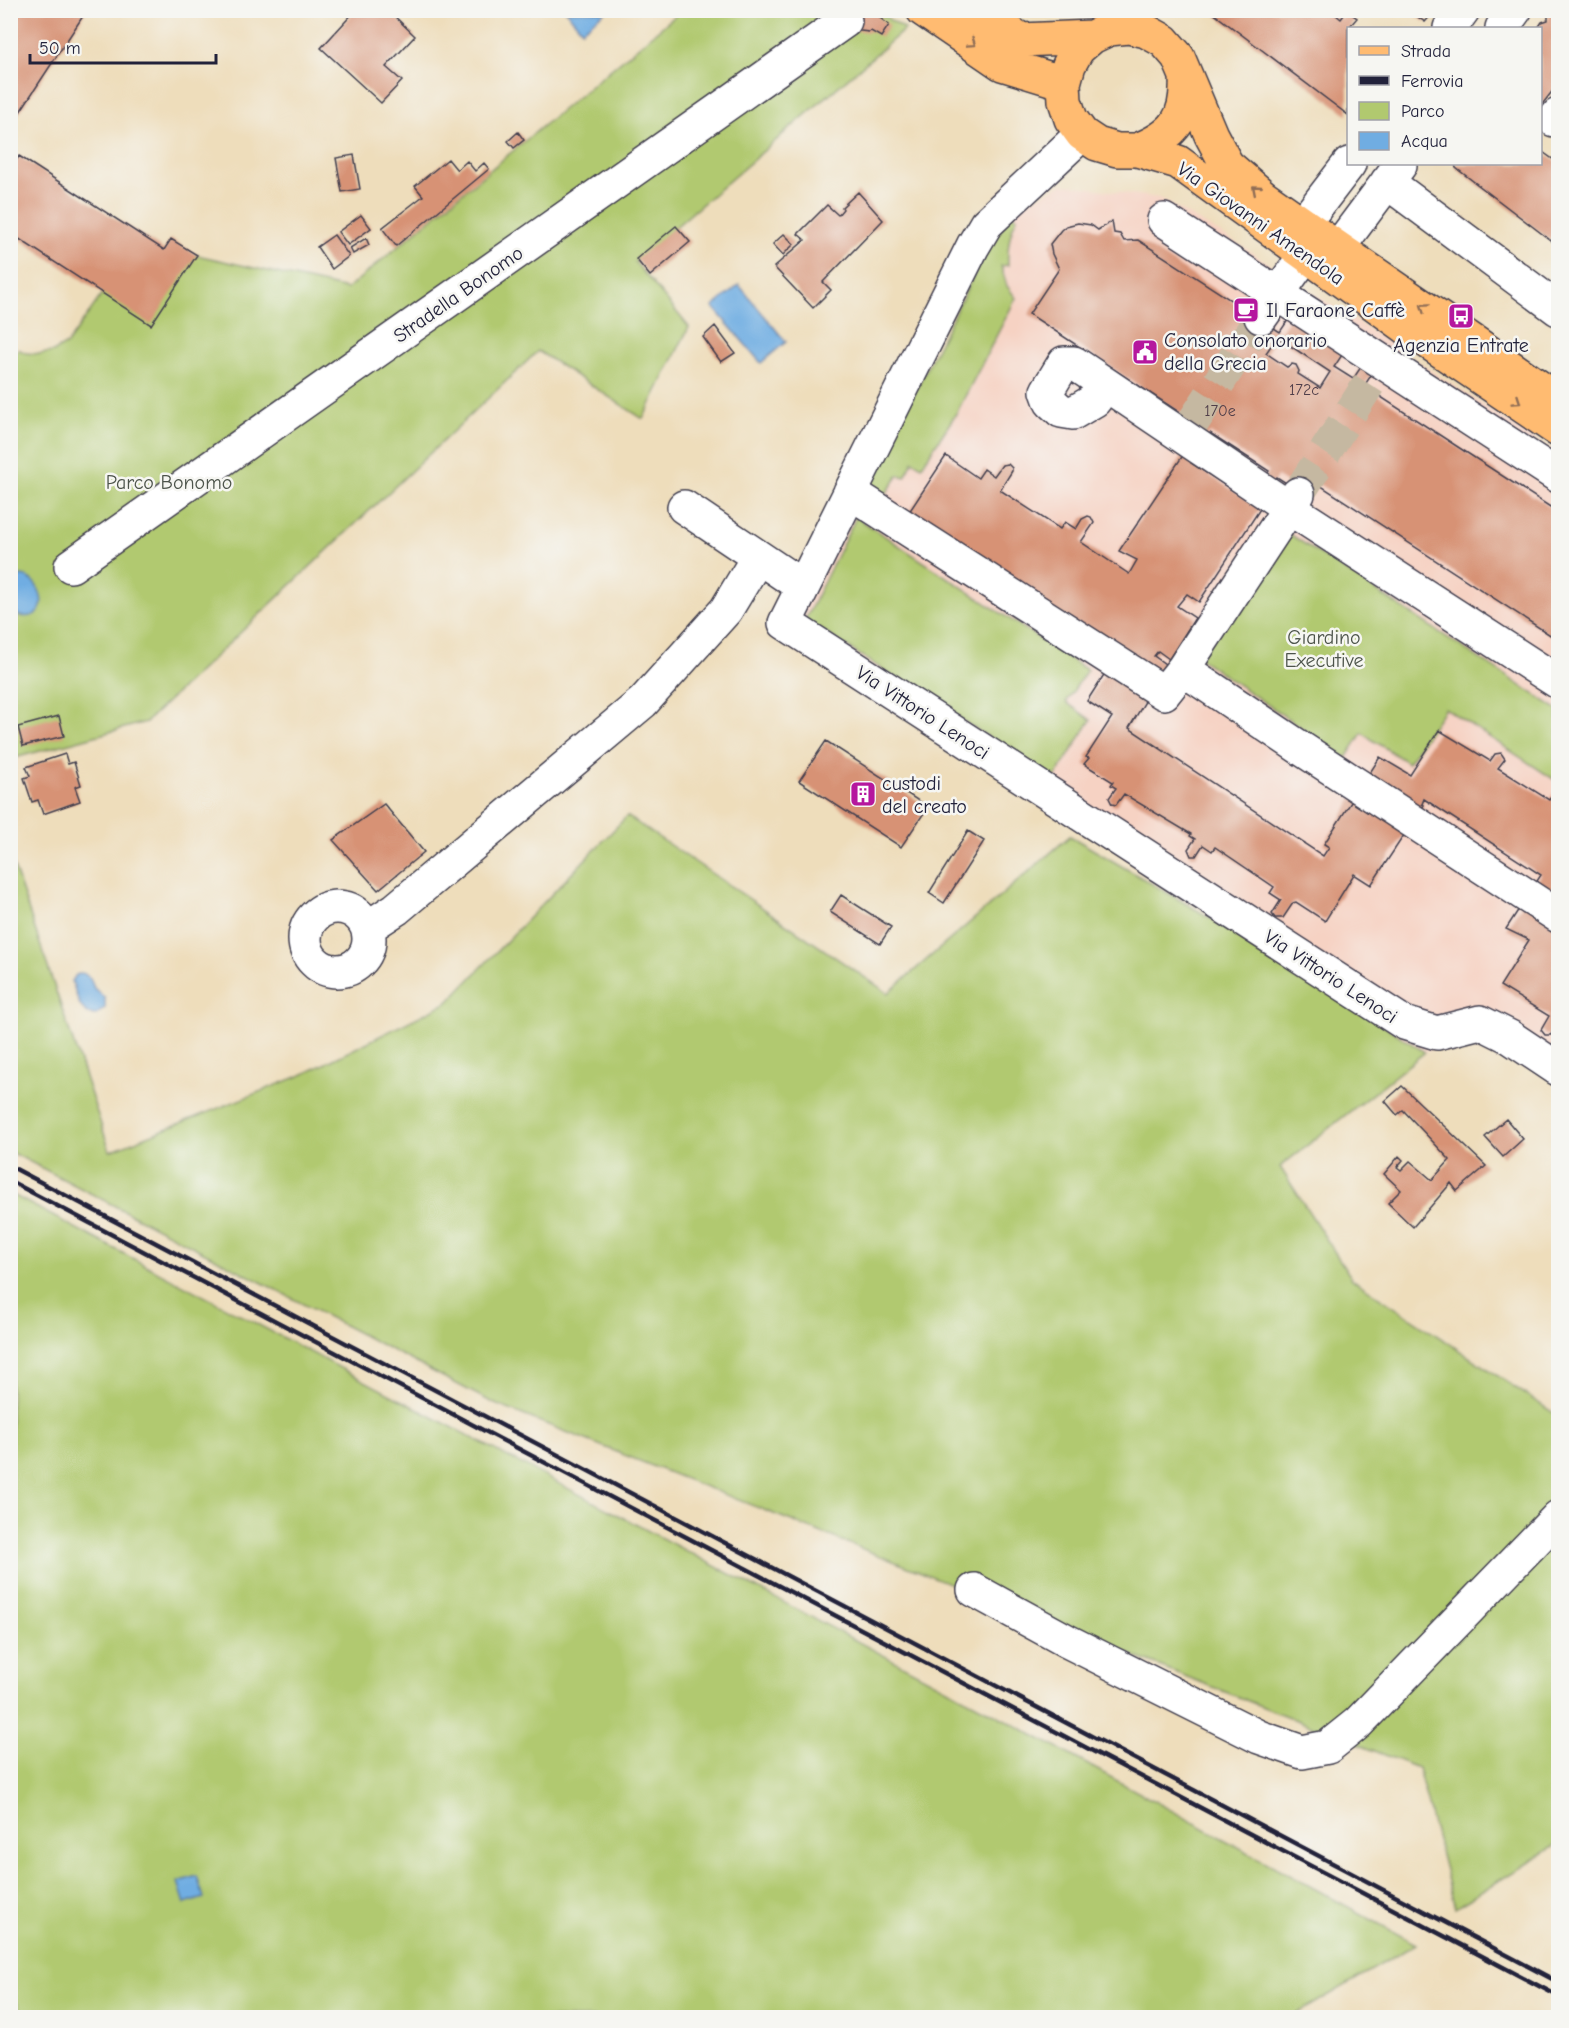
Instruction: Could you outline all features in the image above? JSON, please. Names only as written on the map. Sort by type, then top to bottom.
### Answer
[{"type":"main road","points":[[923,10],[1002,64],[1064,83]]},
{"type":"main road","name":"Via Giovanni Amendola","points":[[977,10],[1021,40],[1092,37],[1109,29],[1128,27],[1142,21],[1178,57],[1211,135],[1227,165],[1263,196],[1304,239],[1406,327],[1475,373],[1556,418]]},
{"type":"main road","points":[[1082,134],[1071,119],[1065,101],[1064,83],[1069,65],[1078,49],[1092,37]]},
{"type":"main road","points":[[1137,150],[1156,142],[1172,130],[1182,114],[1187,95],[1186,76]]},
{"type":"main road","name":"Via Giovanni Amendola","points":[[1082,134],[1097,144],[1117,150],[1137,150],[1178,162],[1304,239],[1338,248],[1556,418]]},
{"type":"street","points":[[1451,27],[1463,10]]},
{"type":"street","points":[[1503,27],[1515,10]]},
{"type":"street","name":"Stradella Bonomo","points":[[71,566],[845,21]]},
{"type":"street","name":"Via Vittorio Lenoci","points":[[1082,134],[986,224],[785,623],[1404,1023],[1437,1033],[1480,1022],[1558,1069]]},
{"type":"street","points":[[1269,305],[1304,239],[1348,165]]},
{"type":"street","points":[[1338,248],[1394,173],[1558,309]]},
{"type":"street","points":[[1164,219],[1269,305],[1378,369],[1451,405],[1558,476]]},
{"type":"street","points":[[1378,369],[1406,327]]},
{"type":"street","points":[[1451,405],[1475,373]]},
{"type":"street","points":[[1105,384],[1187,430],[1558,682]]},
{"type":"street","points":[[1529,457],[1556,418]]},
{"type":"street","points":[[850,492],[1164,693],[1183,669],[1294,501]]},
{"type":"street","points":[[684,507],[803,587]]},
{"type":"street","points":[[367,928],[396,909],[643,702],[726,610],[758,556]]},
{"type":"street","points":[[1183,669],[1558,916]]},
{"type":"street","points":[[974,1590],[1067,1641],[1259,1737],[1302,1752],[1328,1747],[1358,1723],[1558,1517]]},
{"type":"shaded area","points":[[1063,184],[1159,198],[1245,248],[1558,454],[1558,1083],[1484,1033],[1425,1052],[1269,952],[800,616],[1010,211]]},
{"type":"green space","name":"Parco Bonomo","points":[[681,11],[876,11],[905,29],[635,262],[689,327],[643,419],[538,351],[146,722],[11,759],[10,361],[18,349],[26,353],[53,352],[67,344],[103,293],[197,255],[347,289]]},
{"type":"green space","points":[[1012,213],[1017,218],[1009,240],[1008,265],[1001,266],[1007,286],[1016,298],[957,412],[922,466],[913,461],[905,477],[899,475],[885,495],[872,490],[870,481],[988,247]]},
{"type":"green space","points":[[856,517],[1087,670],[1066,702],[1091,720],[1054,779],[805,620]]},
{"type":"green space","name":"Giardino Executive","points":[[1285,531],[1558,710],[1558,782],[1445,708],[1408,763],[1362,733],[1346,758],[1199,658]]},
{"type":"green space","points":[[627,816],[888,993],[1070,836],[1269,952],[1425,1052],[1280,1167],[1352,1279],[1558,1416],[1558,1844],[1455,1908],[1418,1768],[495,1404],[11,1152],[10,855],[110,1151],[302,1075],[448,1002]]},
{"type":"green space","points":[[11,1194],[1006,1720],[1416,1944],[1290,2018],[24,2018],[11,1990]]},
{"type":"water","points":[[566,11],[606,11],[582,30]]},
{"type":"water","points":[[739,285],[786,342],[761,363],[713,307]]},
{"type":"water","points":[[21,576],[34,583],[41,598],[38,612],[31,616],[19,616],[11,605],[11,580]]},
{"type":"water","points":[[83,973],[90,978],[94,988],[105,998],[105,1008],[96,1015],[85,1011],[77,998],[72,981],[76,975]]},
{"type":"water","points":[[197,1876],[204,1898],[185,1904],[178,1882]]},
{"type":"building","points":[[10,10],[87,10],[12,124],[10,123]]},
{"type":"building","points":[[356,10],[388,10],[415,36],[386,67],[402,81],[381,103],[321,48]]},
{"type":"building","points":[[839,10],[876,10],[880,18],[889,25],[881,37],[871,31],[852,30]]},
{"type":"building","points":[[1209,10],[1330,10],[1341,19],[1347,11],[1357,18],[1350,26],[1352,27],[1347,27],[1347,114]]},
{"type":"building","points":[[1419,10],[1434,12],[1425,22],[1415,15]]},
{"type":"building","points":[[1551,10],[1558,10],[1558,84],[1542,104],[1542,27],[1539,27],[1542,22],[1548,20]]},
{"type":"building","points":[[518,132],[524,140],[514,148],[508,141]]},
{"type":"building","points":[[1542,151],[1558,163],[1558,246],[1456,168],[1455,165],[1542,165]]},
{"type":"building","points":[[354,155],[360,189],[342,192],[336,158]]},
{"type":"building","points":[[19,156],[164,250],[171,239],[197,255],[151,325],[10,233],[10,166],[12,167]]},
{"type":"building","points":[[448,159],[457,170],[467,161],[475,171],[484,163],[489,169],[396,246],[382,228],[423,196],[415,186]]},
{"type":"building","points":[[858,192],[883,220],[823,282],[831,290],[813,308],[774,267],[805,240],[798,234],[827,205],[838,215],[842,207]]},
{"type":"building","points":[[361,215],[371,228],[348,245],[338,232]]},
{"type":"building","points":[[1112,221],[1114,233],[1120,234],[1124,241],[1138,240],[1280,332],[1290,317],[1344,352],[1334,367],[1353,379],[1363,364],[1374,371],[1364,386],[1558,512],[1558,640],[1306,476],[1297,490],[1277,477],[1257,507],[1260,509],[1199,602],[1187,594],[1177,606],[1195,618],[1169,659],[1158,651],[1154,656],[1165,664],[1147,691],[1149,695],[1129,728],[1323,856],[1329,847],[1324,844],[1380,757],[1410,775],[1439,730],[1490,761],[1495,754],[1501,753],[1505,759],[1498,768],[1549,800],[1554,793],[1558,792],[1558,1023],[1551,1035],[1545,1035],[1541,1030],[1549,1016],[1500,986],[1529,940],[1506,929],[1541,875],[1424,799],[1422,804],[1424,805],[1371,885],[1354,874],[1325,921],[1296,902],[1283,918],[1275,918],[1272,914],[1281,900],[1270,893],[1274,887],[1215,847],[1212,851],[1203,845],[1196,856],[1191,856],[1188,849],[1195,839],[1190,836],[1191,834],[1124,794],[1116,805],[1112,804],[1109,798],[1116,788],[1111,785],[1113,782],[1084,764],[1089,758],[1086,757],[1112,717],[1087,701],[1109,667],[909,512],[946,456],[978,478],[984,469],[994,476],[1002,465],[1008,464],[1012,471],[1000,490],[1060,529],[1065,522],[1076,529],[1082,519],[1091,517],[1094,523],[1081,542],[1129,574],[1137,560],[1119,551],[1202,427],[1029,314],[1059,269],[1050,244],[1061,230],[1078,223],[1091,225],[1098,230]],"holes":[[[1277,337],[1330,372],[1320,388],[1298,374],[1296,365],[1292,364],[1287,367],[1266,353]],[[1210,433],[1269,471],[1249,501],[1191,463]]]},
{"type":"building","points":[[676,226],[690,242],[650,276],[636,259]]},
{"type":"building","points":[[784,234],[794,244],[783,255],[773,244]]},
{"type":"building","points":[[334,235],[349,256],[332,269],[317,247]]},
{"type":"building","points":[[366,238],[369,245],[353,254],[350,248]]},
{"type":"building","points":[[715,326],[735,353],[721,362],[703,337]]},
{"type":"building","points":[[59,716],[64,736],[23,746],[18,727]]},
{"type":"building","name":"custodi del creato","points":[[826,741],[928,807],[901,847],[799,781]]},
{"type":"building","points":[[65,754],[68,764],[74,762],[81,785],[75,787],[80,801],[43,814],[38,800],[32,802],[24,778],[30,776],[26,767]]},
{"type":"building","points":[[384,804],[424,852],[378,890],[333,840]]},
{"type":"building","points":[[968,831],[984,841],[944,903],[929,893]]},
{"type":"building","points":[[841,895],[891,927],[880,944],[830,912]]},
{"type":"building","points":[[1402,1086],[1486,1166],[1457,1191],[1451,1183],[1413,1227],[1388,1203],[1401,1190],[1384,1174],[1399,1156],[1403,1160],[1397,1167],[1401,1170],[1410,1161],[1432,1180],[1450,1160],[1403,1110],[1397,1115],[1385,1101]]},
{"type":"building","points":[[1506,1119],[1523,1139],[1503,1157],[1485,1137]]},
{"type":"tunnel","points":[[1192,424],[1261,317]]},
{"type":"tunnel","points":[[1298,494],[1374,376]]},
{"type":"railway","points":[[10,1166],[1558,1982]]},
{"type":"railway","points":[[10,1181],[1558,1996]]},
{"type":"place","name":"Il Faraone Caffè","points":[[1246,310]]},
{"type":"place","name":"Agenzia Entrate","points":[[1461,316]]},
{"type":"place","name":"Consolato onorario della Grecia","points":[[1145,352]]},
{"type":"place","name":"custodi del creato","points":[[863,794]]}]
